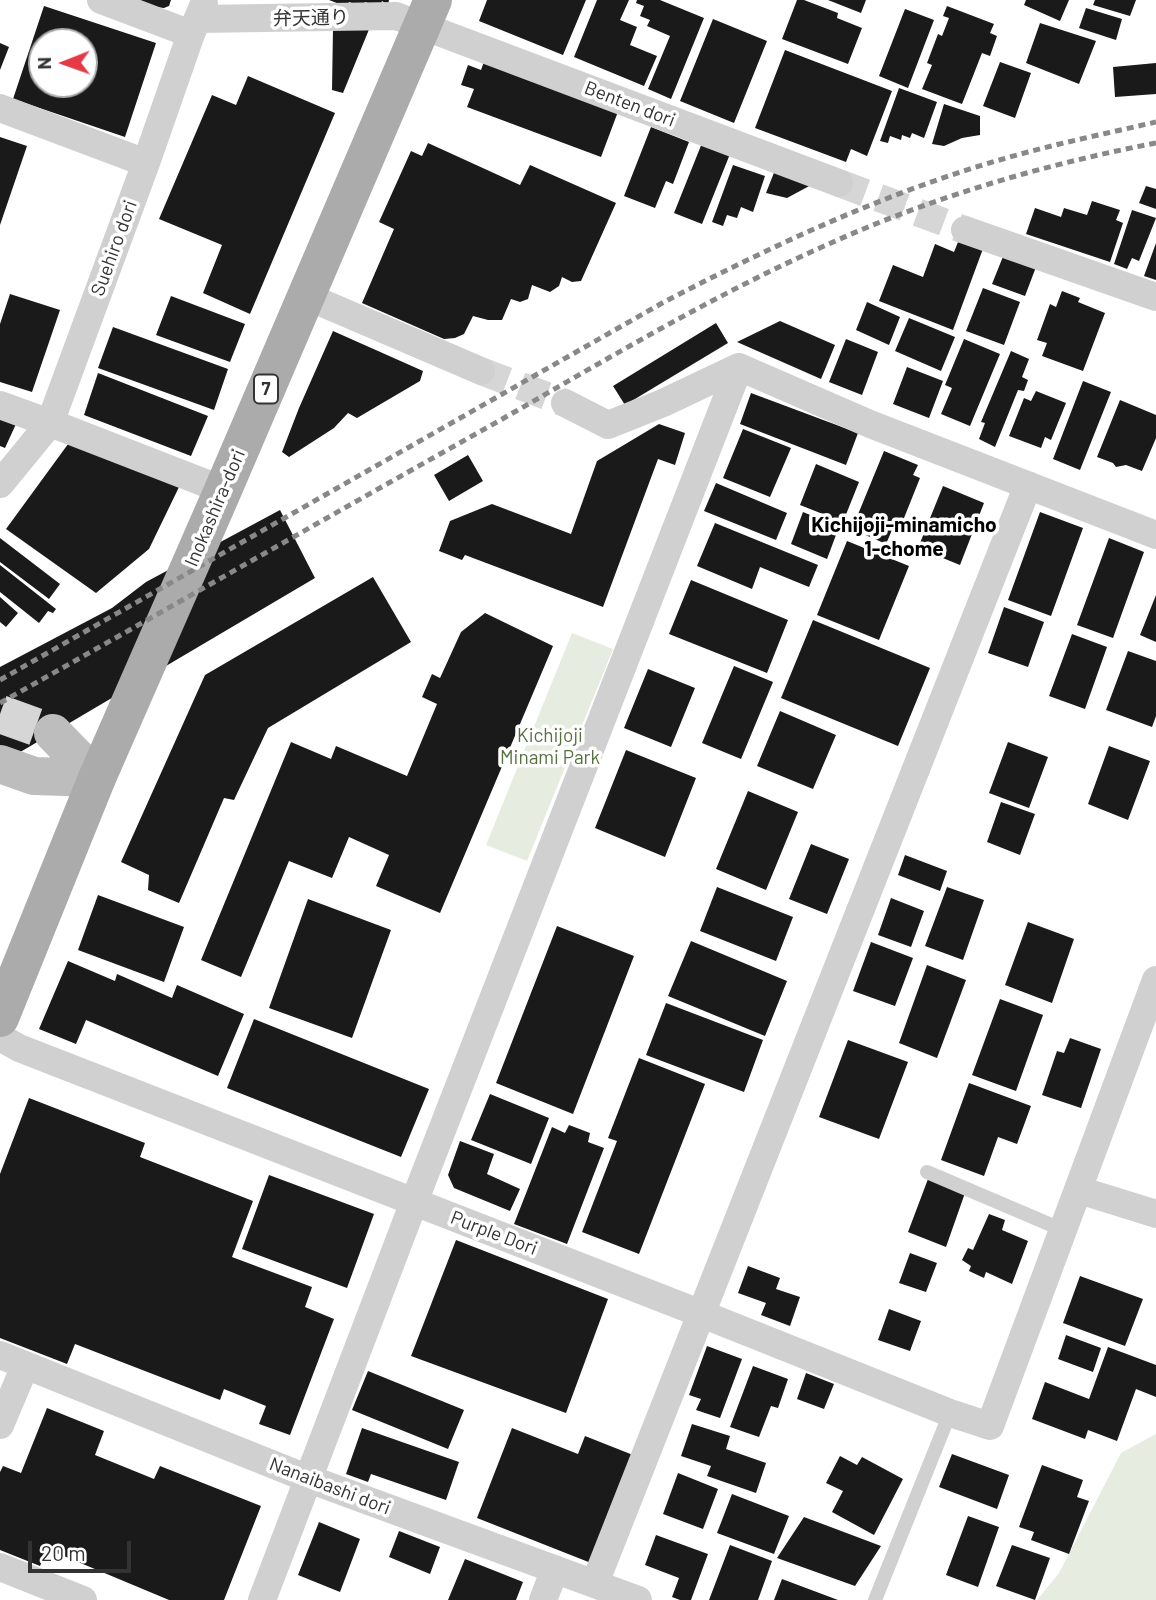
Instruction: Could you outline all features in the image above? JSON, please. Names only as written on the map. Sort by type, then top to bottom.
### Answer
[{"type":"main road","name":"Inokashira-dori","points":[[0,1018],[97,778],[427,13]]},
{"type":"street","name":"弁天通り","points":[[101,0],[198,18],[396,16],[427,13]]},
{"type":"street","name":"Benten dori","points":[[427,13],[839,183]]},
{"type":"street","name":"Suehiro dori","points":[[0,484],[50,423],[198,18]]},
{"type":"street","points":[[0,108],[146,163]]},
{"type":"street","points":[[965,230],[1156,298]]},
{"type":"street","points":[[306,296],[481,371]]},
{"type":"street","points":[[565,403],[608,425],[663,403],[739,367],[870,424],[1156,536]]},
{"type":"street","points":[[262,1600],[739,367]]},
{"type":"street","points":[[0,405],[223,490]]},
{"type":"street","points":[[595,1583],[1028,485]]},
{"type":"street","points":[[53,733],[97,778]]},
{"type":"street","points":[[0,764],[34,776],[97,778]]},
{"type":"street","points":[[1063,1230],[1156,980]]},
{"type":"street","name":"Purple Dori","points":[[0,1037],[19,1048],[950,1413],[990,1426],[1063,1230]]},
{"type":"street","points":[[1079,1190],[1156,1214]]},
{"type":"street","points":[[0,1425],[12,1361]]},
{"type":"street","name":"Nanaibashi dori","points":[[12,1361],[309,1479],[638,1600]]},
{"type":"street","points":[[0,1567],[83,1600]]},
{"type":"street","points":[[543,1600],[555,1569]]},
{"type":"lane","points":[[927,1172],[1063,1230]]},
{"type":"lane","points":[[875,1600],[950,1413]]},
{"type":"green space","name":"Kichijoji Minami Park","points":[[572,633],[613,649],[527,861],[486,845]]},
{"type":"green space","points":[[1156,1434],[1156,1600],[1037,1600],[1059,1573],[1121,1453]]},
{"type":"building","points":[[136,0],[171,0],[169,6],[164,8]]},
{"type":"building","points":[[329,0],[389,0],[388,5],[382,1],[380,7],[365,2],[363,7],[349,2],[347,7]]},
{"type":"building","points":[[487,0],[586,0],[563,55],[479,21]]},
{"type":"building","points":[[597,0],[629,0],[620,20],[637,27],[630,45],[657,56],[644,86],[574,57]]},
{"type":"building","points":[[637,0],[660,0],[704,18],[671,99],[648,89],[670,36],[647,26],[650,20],[640,16],[644,6],[636,3]]},
{"type":"building","points":[[797,0],[804,0],[838,13],[837,18],[862,28],[848,64],[782,39]]},
{"type":"building","points":[[828,0],[866,0],[861,13]]},
{"type":"building","points":[[1026,0],[1069,0],[1060,21],[1024,5]]},
{"type":"building","points":[[1095,0],[1136,0],[1130,16],[1093,5]]},
{"type":"building","points":[[44,6],[156,43],[125,137],[13,99],[28,54],[28,98],[98,98],[98,28],[37,28]]},
{"type":"building","points":[[947,6],[994,24],[990,33],[997,36],[990,56],[982,53],[962,104],[922,89],[932,65],[927,63],[938,34],[942,36],[949,18],[943,16]]},
{"type":"building","points":[[1086,8],[1122,19],[1116,40],[1079,28]]},
{"type":"building","points":[[905,9],[934,20],[908,88],[879,76]]},
{"type":"building","points":[[713,19],[767,41],[734,123],[680,101]]},
{"type":"building","points":[[1040,23],[1096,41],[1079,84],[1026,63]]},
{"type":"building","points":[[370,27],[343,93],[332,90],[333,28]]},
{"type":"building","points":[[0,43],[9,47],[0,70]]},
{"type":"building","points":[[785,50],[892,91],[867,156],[851,149],[846,162],[755,128]]},
{"type":"building","points":[[485,59],[619,109],[601,157],[467,107],[474,89],[461,85],[468,65],[481,70]]},
{"type":"building","points":[[1000,62],[1031,73],[1015,118],[983,106]]},
{"type":"building","points":[[1156,63],[1156,94],[1115,97],[1113,67]]},
{"type":"building","points":[[248,76],[335,113],[250,314],[203,293],[222,245],[159,219],[212,95],[236,105]]},
{"type":"building","points":[[899,88],[937,102],[924,138],[912,133],[910,138],[902,135],[901,140],[890,136],[888,143],[880,141]]},
{"type":"building","points":[[944,104],[980,116],[980,135],[962,138],[944,146],[932,144]]},
{"type":"building","points":[[651,127],[689,142],[673,184],[666,181],[655,208],[624,196]]},
{"type":"building","points":[[0,137],[27,146],[0,225]]},
{"type":"building","points":[[428,143],[520,185],[530,165],[616,203],[581,281],[572,282],[562,277],[559,286],[550,292],[532,285],[528,299],[520,302],[511,299],[502,320],[473,316],[464,334],[455,338],[444,339],[362,303],[394,229],[379,222],[411,151],[422,156]]},
{"type":"building","points":[[702,143],[730,154],[702,224],[674,213]]},
{"type":"building","points":[[733,165],[765,176],[753,212],[741,207],[737,218],[727,215],[723,226],[712,222]]},
{"type":"building","points":[[777,165],[813,184],[787,198],[766,193]]},
{"type":"building","points":[[1146,186],[1156,189],[1156,209],[1139,203]]},
{"type":"building","points":[[1092,201],[1120,210],[1116,220],[1123,223],[1110,262],[1026,234],[1035,208],[1061,217],[1064,208],[1087,215]]},
{"type":"building","points":[[1132,210],[1156,218],[1139,261],[1132,258],[1127,269],[1114,264]]},
{"type":"building","points":[[960,237],[984,246],[953,330],[879,301],[893,265],[923,277],[935,244],[954,252]]},
{"type":"building","points":[[1156,243],[1156,280],[1144,276]]},
{"type":"building","points":[[1004,254],[1036,267],[1025,296],[992,284]]},
{"type":"building","points":[[983,288],[1020,302],[1004,345],[966,331]]},
{"type":"building","points":[[1062,291],[1080,298],[1078,302],[1105,313],[1083,371],[1042,356],[1047,343],[1037,340],[1050,304],[1056,307]]},
{"type":"building","points":[[10,294],[60,310],[32,392],[0,382],[0,324]]},
{"type":"building","points":[[171,296],[245,324],[230,362],[156,335]]},
{"type":"building","points":[[867,302],[900,317],[889,345],[856,330]]},
{"type":"building","points":[[909,318],[955,337],[941,371],[895,351]]},
{"type":"building","points":[[780,321],[835,345],[821,379],[737,342]]},
{"type":"building","points":[[716,323],[728,343],[625,405],[613,386]]},
{"type":"building","points":[[113,327],[228,369],[214,410],[98,368]]},
{"type":"building","points":[[333,331],[423,371],[420,381],[357,418],[348,413],[334,428],[289,457],[282,452]]},
{"type":"building","points":[[846,339],[878,352],[862,395],[829,382]]},
{"type":"building","points":[[964,339],[1000,354],[970,426],[941,414],[952,388],[945,385]]},
{"type":"building","points":[[1011,351],[1029,359],[1022,377],[1028,380],[1024,391],[1018,390],[995,447],[979,439],[985,423],[981,422]]},
{"type":"building","points":[[907,367],[943,381],[929,418],[893,404]]},
{"type":"building","points":[[98,373],[208,416],[191,456],[84,415]]},
{"type":"building","points":[[1083,381],[1111,392],[1080,470],[1053,459]]},
{"type":"building","points":[[1036,391],[1066,403],[1051,440],[1045,437],[1041,448],[1009,436],[1024,398],[1031,401]]},
{"type":"building","points":[[751,393],[858,433],[846,465],[740,424]]},
{"type":"building","points":[[1120,400],[1156,415],[1156,438],[1142,471],[1126,465],[1116,467],[1113,463],[1097,457]]},
{"type":"building","points":[[0,417],[16,424],[5,448],[0,446]]},
{"type":"building","points":[[659,424],[685,433],[675,465],[658,459],[603,607],[465,555],[462,560],[439,551],[450,521],[492,504],[571,534],[597,461]]},
{"type":"building","points":[[743,429],[791,448],[770,497],[723,478]]},
{"type":"building","points":[[71,440],[180,485],[149,549],[96,593],[6,529]]},
{"type":"building","points":[[884,451],[918,465],[913,475],[920,478],[898,533],[892,530],[886,544],[852,529]]},
{"type":"building","points":[[468,455],[483,481],[449,501],[434,475]]},
{"type":"building","points":[[816,464],[859,482],[843,522],[800,505]]},
{"type":"building","points":[[716,483],[787,513],[776,540],[704,511]]},
{"type":"building","points":[[943,486],[984,503],[960,565],[918,548]]},
{"type":"building","points":[[280,510],[315,578],[0,764],[0,667],[112,608],[146,582]]},
{"type":"building","points":[[803,512],[839,527],[827,559],[791,544]]},
{"type":"building","points":[[1040,512],[1083,528],[1051,616],[1008,600]]},
{"type":"building","points":[[715,523],[818,565],[809,587],[760,567],[752,589],[697,566]]},
{"type":"building","points":[[0,538],[60,584],[49,599],[0,562]]},
{"type":"building","points":[[1109,538],[1144,552],[1113,638],[1077,625]]},
{"type":"building","points":[[847,541],[909,566],[879,640],[817,615]]},
{"type":"building","points":[[0,565],[56,609],[53,613],[48,611],[39,623],[0,592]]},
{"type":"building","points":[[373,577],[411,642],[268,728],[234,800],[224,798],[179,903],[148,890],[149,875],[121,862],[205,675]]},
{"type":"building","points":[[691,580],[788,620],[767,673],[669,634]]},
{"type":"building","points":[[1156,595],[1156,642],[1140,635]]},
{"type":"building","points":[[0,597],[18,613],[6,627],[0,622]]},
{"type":"building","points":[[1004,607],[1044,622],[1028,667],[988,653]]},
{"type":"building","points":[[485,613],[553,646],[440,913],[376,886],[389,855],[349,837],[332,878],[289,861],[241,977],[201,960],[291,742],[331,759],[336,746],[407,776],[437,704],[422,697],[432,674],[440,678],[461,632]]},
{"type":"building","points":[[813,620],[930,668],[898,746],[781,698]]},
{"type":"building","points":[[1072,634],[1107,647],[1085,709],[1049,696]]},
{"type":"building","points":[[1128,651],[1156,661],[1156,716],[1152,727],[1106,710]]},
{"type":"building","points":[[734,666],[773,682],[741,759],[702,743]]},
{"type":"building","points":[[648,669],[695,688],[671,747],[624,728]]},
{"type":"building","points":[[780,711],[836,735],[813,789],[757,766]]},
{"type":"building","points":[[1008,742],[1048,757],[1029,808],[989,793]]},
{"type":"building","points":[[1109,746],[1150,761],[1128,820],[1088,804]]},
{"type":"building","points":[[626,750],[696,778],[665,857],[595,828]]},
{"type":"building","points":[[748,791],[798,812],[766,890],[716,869]]},
{"type":"building","points":[[1001,802],[1035,814],[1020,855],[987,842]]},
{"type":"building","points":[[811,844],[849,859],[827,914],[789,899]]},
{"type":"building","points":[[905,855],[947,871],[940,891],[898,875]]},
{"type":"building","points":[[717,887],[793,917],[776,961],[700,931]]},
{"type":"building","points":[[947,887],[984,900],[963,960],[925,946]]},
{"type":"building","points":[[98,895],[184,927],[164,982],[78,950]]},
{"type":"building","points":[[891,898],[924,911],[911,947],[878,935]]},
{"type":"building","points":[[308,899],[391,930],[352,1038],[269,1008]]},
{"type":"building","points":[[1028,922],[1074,939],[1052,1003],[1005,985]]},
{"type":"building","points":[[557,926],[634,956],[573,1114],[496,1083]]},
{"type":"building","points":[[691,941],[787,981],[765,1036],[668,996]]},
{"type":"building","points":[[871,942],[913,958],[895,1006],[853,991]]},
{"type":"building","points":[[68,961],[115,981],[117,974],[172,998],[177,985],[244,1014],[218,1076],[86,1020],[76,1044],[39,1029]]},
{"type":"building","points":[[927,965],[966,980],[937,1058],[899,1043]]},
{"type":"building","points":[[1000,999],[1043,1015],[1016,1091],[972,1075]]},
{"type":"building","points":[[666,1003],[763,1040],[744,1092],[646,1055]]},
{"type":"building","points":[[254,1019],[429,1089],[401,1157],[227,1088]]},
{"type":"building","points":[[1070,1038],[1101,1049],[1081,1108],[1042,1095],[1057,1051],[1064,1053]]},
{"type":"building","points":[[848,1040],[908,1062],[879,1139],[819,1117]]},
{"type":"building","points":[[639,1058],[705,1084],[639,1254],[582,1232],[617,1141],[608,1138]]},
{"type":"building","points":[[969,1083],[1031,1106],[1017,1144],[998,1137],[984,1176],[941,1160]]},
{"type":"building","points":[[490,1094],[549,1118],[531,1164],[471,1140]]},
{"type":"building","points":[[29,1098],[145,1143],[140,1157],[253,1201],[232,1257],[312,1287],[305,1307],[334,1319],[290,1435],[259,1424],[266,1406],[224,1389],[220,1400],[75,1344],[67,1364],[0,1338],[0,1174]]},
{"type":"building","points":[[569,1125],[590,1133],[588,1142],[604,1148],[567,1244],[514,1224],[552,1127],[565,1133]]},
{"type":"building","points":[[460,1141],[494,1154],[487,1174],[520,1189],[510,1211],[454,1188],[448,1175]]},
{"type":"building","points":[[269,1175],[374,1214],[347,1288],[242,1249]]},
{"type":"building","points":[[928,1179],[965,1193],[946,1247],[908,1232]]},
{"type":"building","points":[[989,1214],[1005,1220],[1002,1230],[1028,1241],[1012,1284],[986,1272],[984,1278],[969,1271],[971,1266],[962,1260],[968,1248],[973,1250]]},
{"type":"building","points":[[456,1240],[608,1299],[566,1413],[411,1356]]},
{"type":"building","points":[[910,1253],[937,1263],[926,1292],[899,1283]]},
{"type":"building","points":[[748,1266],[780,1278],[776,1289],[800,1297],[790,1326],[761,1315],[766,1303],[738,1293]]},
{"type":"building","points":[[1080,1276],[1143,1299],[1125,1346],[1063,1323]]},
{"type":"building","points":[[889,1309],[921,1321],[910,1351],[878,1340]]},
{"type":"building","points":[[1066,1335],[1101,1348],[1093,1372],[1058,1359]]},
{"type":"building","points":[[707,1346],[742,1359],[720,1418],[696,1410],[701,1399],[689,1395]]},
{"type":"building","points":[[1108,1347],[1156,1365],[1156,1397],[1136,1389],[1117,1441],[1088,1430],[1085,1439],[1032,1419],[1045,1382],[1089,1399]]},
{"type":"building","points":[[753,1366],[788,1379],[778,1408],[771,1406],[759,1437],[730,1427]]},
{"type":"building","points":[[368,1371],[464,1410],[448,1449],[352,1410]]},
{"type":"building","points":[[806,1373],[834,1384],[824,1409],[797,1399]]},
{"type":"building","points":[[47,1408],[104,1431],[95,1455],[154,1479],[160,1466],[261,1506],[224,1600],[169,1600],[47,1549],[40,1566],[0,1550],[0,1472],[3,1466],[21,1473]]},
{"type":"building","points":[[692,1424],[730,1436],[726,1449],[766,1463],[756,1493],[707,1476],[711,1466],[681,1456]]},
{"type":"building","points":[[362,1428],[459,1462],[446,1500],[371,1474],[368,1482],[346,1474]]},
{"type":"building","points":[[512,1428],[578,1454],[585,1436],[633,1455],[591,1563],[477,1518]]},
{"type":"building","points":[[952,1454],[1009,1475],[997,1509],[939,1487]]},
{"type":"building","points":[[840,1456],[857,1465],[862,1457],[903,1479],[874,1535],[832,1512],[843,1491],[826,1483]]},
{"type":"building","points":[[1042,1465],[1083,1480],[1077,1497],[1089,1501],[1069,1554],[1031,1540],[1034,1532],[1019,1527]]},
{"type":"building","points":[[678,1473],[718,1489],[703,1529],[663,1514]]},
{"type":"building","points":[[732,1494],[789,1516],[774,1554],[717,1533]]},
{"type":"building","points":[[968,1516],[999,1527],[978,1587],[946,1575]]},
{"type":"building","points":[[804,1517],[881,1546],[855,1586],[777,1558]]},
{"type":"building","points":[[319,1522],[360,1539],[340,1592],[298,1575]]},
{"type":"building","points":[[399,1531],[440,1547],[430,1574],[389,1557]]},
{"type":"building","points":[[656,1535],[708,1554],[691,1600],[672,1597],[679,1578],[645,1565]]},
{"type":"building","points":[[730,1545],[772,1561],[758,1600],[709,1600]]},
{"type":"building","points":[[1012,1545],[1050,1558],[1035,1600],[996,1586]]},
{"type":"building","points":[[465,1559],[523,1582],[516,1600],[448,1600]]},
{"type":"building","points":[[782,1579],[838,1600],[774,1600]]},
{"type":"tunnel","points":[[839,183],[965,230]]},
{"type":"tunnel","points":[[481,371],[565,403]]},
{"type":"tunnel","points":[[0,714],[53,733]]},
{"type":"railway","points":[[0,680],[664,302],[742,262],[862,208],[944,177],[1070,141],[1156,122]]},
{"type":"railway","points":[[0,703],[658,330],[780,266],[862,229],[944,198],[1070,162],[1156,143]]},
{"type":"district","name":"Kichijoji-minamicho 1-chome","points":[[904,537]]}]
